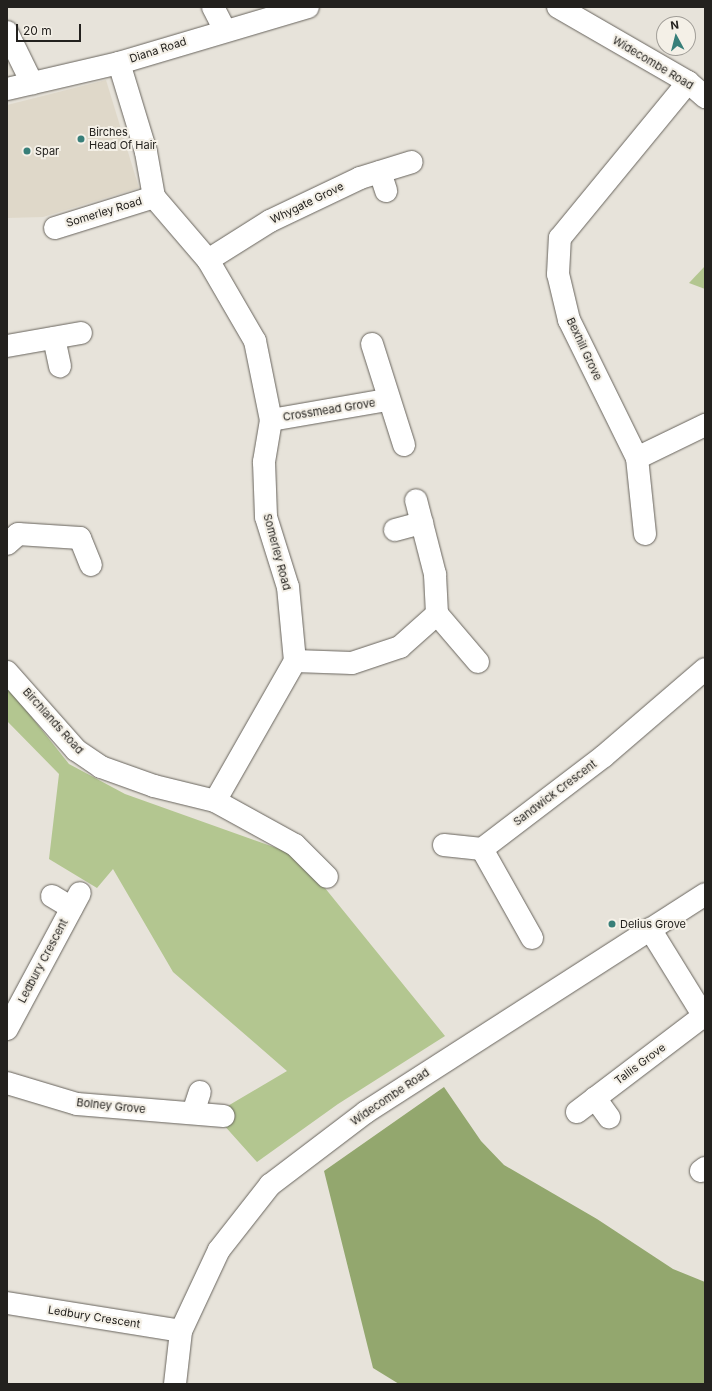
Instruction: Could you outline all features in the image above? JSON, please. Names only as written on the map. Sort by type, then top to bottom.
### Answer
[{"type":"street","points":[[213,7],[224,29]]},
{"type":"street","name":"Diana Road","points":[[7,89],[118,63],[224,29],[308,7]]},
{"type":"street","name":"Widecombe Road","points":[[558,7],[688,82],[705,97]]},
{"type":"street","points":[[7,32],[32,84]]},
{"type":"street","name":"Somerley Road","points":[[118,63],[146,152],[154,197],[208,260],[255,341],[271,420],[264,462],[266,518],[288,587],[295,661]]},
{"type":"street","name":"Bexhill Grove","points":[[644,534],[637,458],[569,320],[558,274],[560,238],[688,82]]},
{"type":"street","name":"Whygate Grove","points":[[208,260],[270,221],[383,181],[412,162]]},
{"type":"street","name":"Somerley Road","points":[[55,228],[154,197]]},
{"type":"street","points":[[7,346],[81,333]]},
{"type":"street","points":[[54,338],[60,366]]},
{"type":"street","name":"Crossmead Grove","points":[[372,344],[387,400],[404,445]]},
{"type":"street","name":"Crossmead Grove","points":[[271,420],[387,400]]},
{"type":"street","points":[[637,458],[705,425]]},
{"type":"street","points":[[416,500],[435,574],[437,614],[478,662]]},
{"type":"street","points":[[395,530],[422,523]]},
{"type":"street","points":[[7,544],[18,534],[86,531],[91,565]]},
{"type":"street","points":[[327,877],[295,845],[234,814],[215,801],[295,661],[352,663],[400,647],[437,614]]},
{"type":"street","name":"Sandwick Crescent","points":[[482,849],[604,756],[705,669]]},
{"type":"street","name":"Birchlands Road","points":[[7,672],[76,750],[101,767],[154,786],[215,801]]},
{"type":"street","points":[[444,845],[482,849],[532,938]]},
{"type":"street","name":"Widecombe Road","points":[[175,1384],[181,1331],[219,1250],[270,1185],[366,1112],[705,894]]},
{"type":"street","name":"Ledbury Crescent","points":[[7,1028],[76,900],[52,896]]},
{"type":"street","points":[[650,929],[704,1017]]},
{"type":"street","name":"Tallis Grove","points":[[577,1112],[704,1017]]},
{"type":"street","name":"Bolney Grove","points":[[7,1083],[77,1104],[224,1116]]},
{"type":"street","points":[[193,1113],[200,1092]]},
{"type":"street","points":[[595,1098],[609,1117]]},
{"type":"street","name":"Ledbury Crescent","points":[[7,1303],[181,1331]]},
{"type":"shaded area","points":[[106,80],[139,188],[43,217],[7,218],[7,105]]},
{"type":"green space","points":[[705,266],[705,289],[689,283]]},
{"type":"green space","points":[[7,686],[69,764],[125,794],[299,856],[445,1036],[338,1104],[257,1162],[222,1123],[226,1107],[287,1071],[173,972],[113,869],[97,888],[49,859],[59,774],[7,721]]},
{"type":"green space","points":[[444,1087],[481,1141],[504,1165],[597,1219],[673,1269],[705,1282],[705,1384],[399,1384],[373,1368],[324,1171]]},
{"type":"place","name":"Birches Head Of Hair","points":[[81,139]]},
{"type":"place","name":"Spar","points":[[27,151]]},
{"type":"place","name":"Delius Grove","points":[[612,924]]}]
